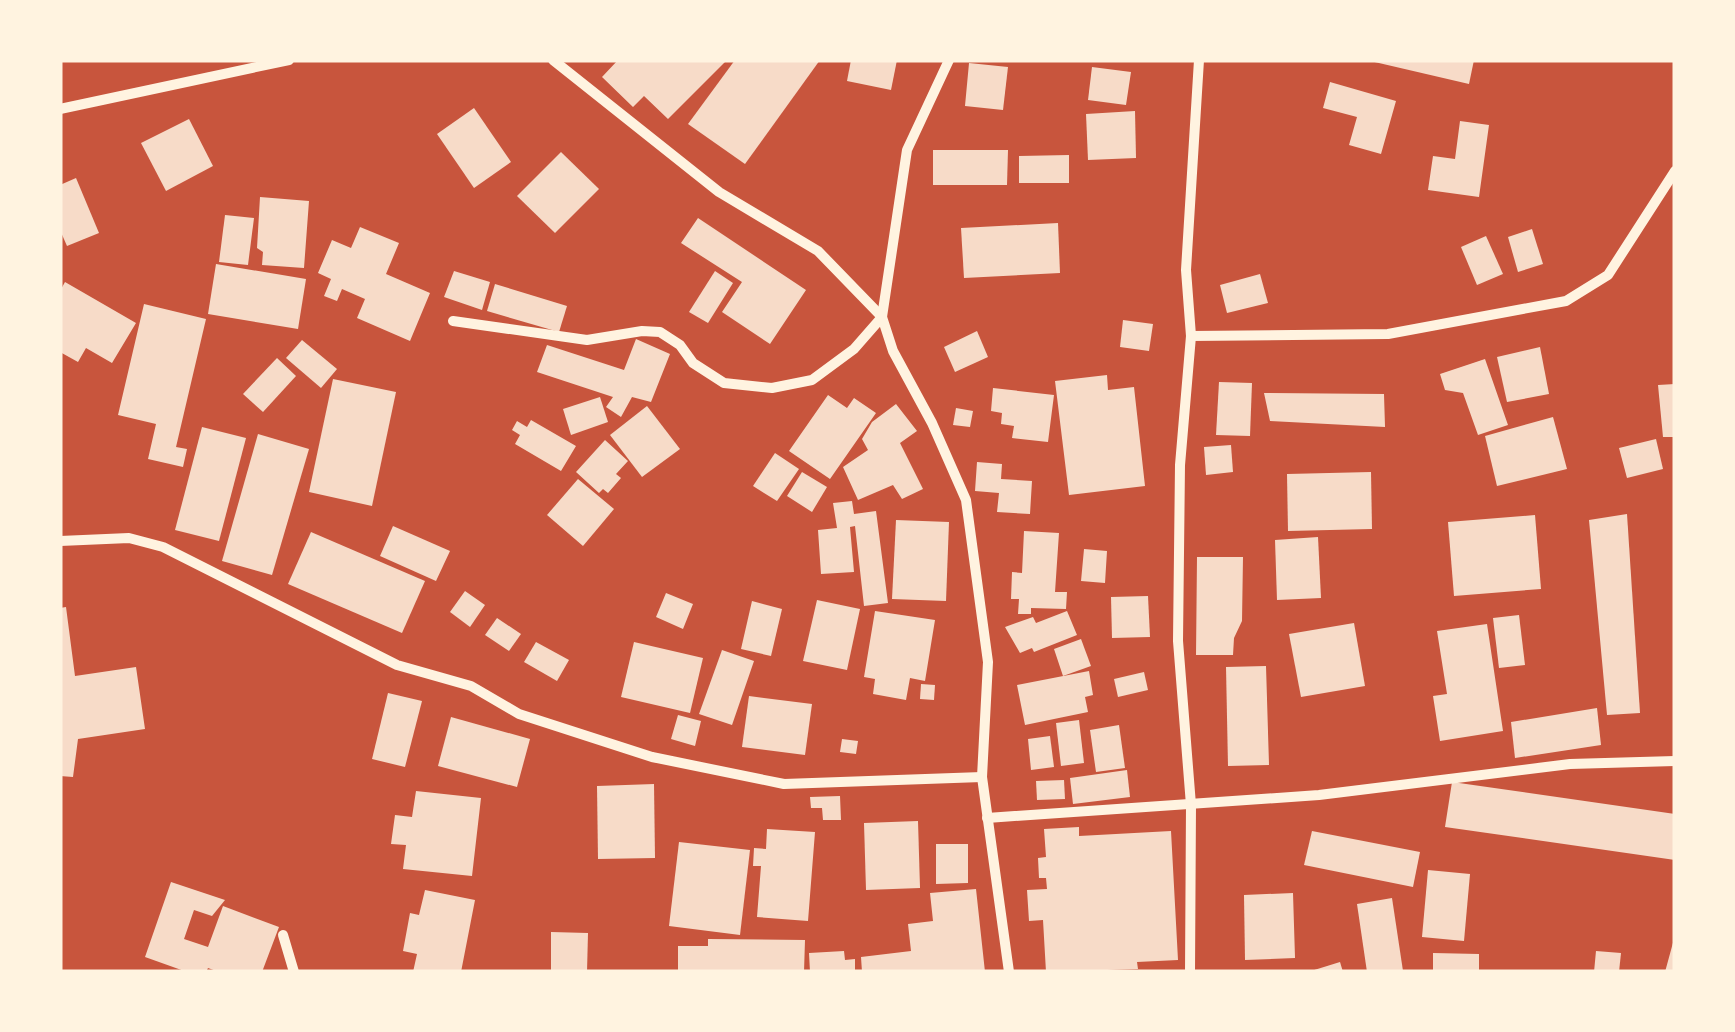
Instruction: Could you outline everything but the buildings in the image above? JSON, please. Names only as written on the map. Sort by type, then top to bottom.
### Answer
[{"type":"street","points":[[60,109],[289,60]]},
{"type":"street","points":[[553,60],[718,192],[818,251],[882,316]]},
{"type":"street","points":[[949,60],[907,150],[882,316],[893,351],[932,423],[966,500],[988,662],[982,777],[1010,972]]},
{"type":"street","points":[[1190,972],[1191,805],[1178,641],[1180,465],[1191,336],[1186,270],[1199,60]]},
{"type":"street","points":[[1191,336],[1388,334],[1566,300],[1608,274],[1675,171]]},
{"type":"street","points":[[454,321],[587,340],[660,332],[680,346],[693,364],[724,383],[772,388],[812,380],[854,349],[882,316]]},
{"type":"street","points":[[60,540],[129,538],[163,548],[398,665],[472,686],[519,714],[652,756],[784,784],[982,777]]},
{"type":"street","points":[[987,818],[1319,795],[1570,764],[1675,761]]},
{"type":"street","points":[[283,935],[294,972]]}]
